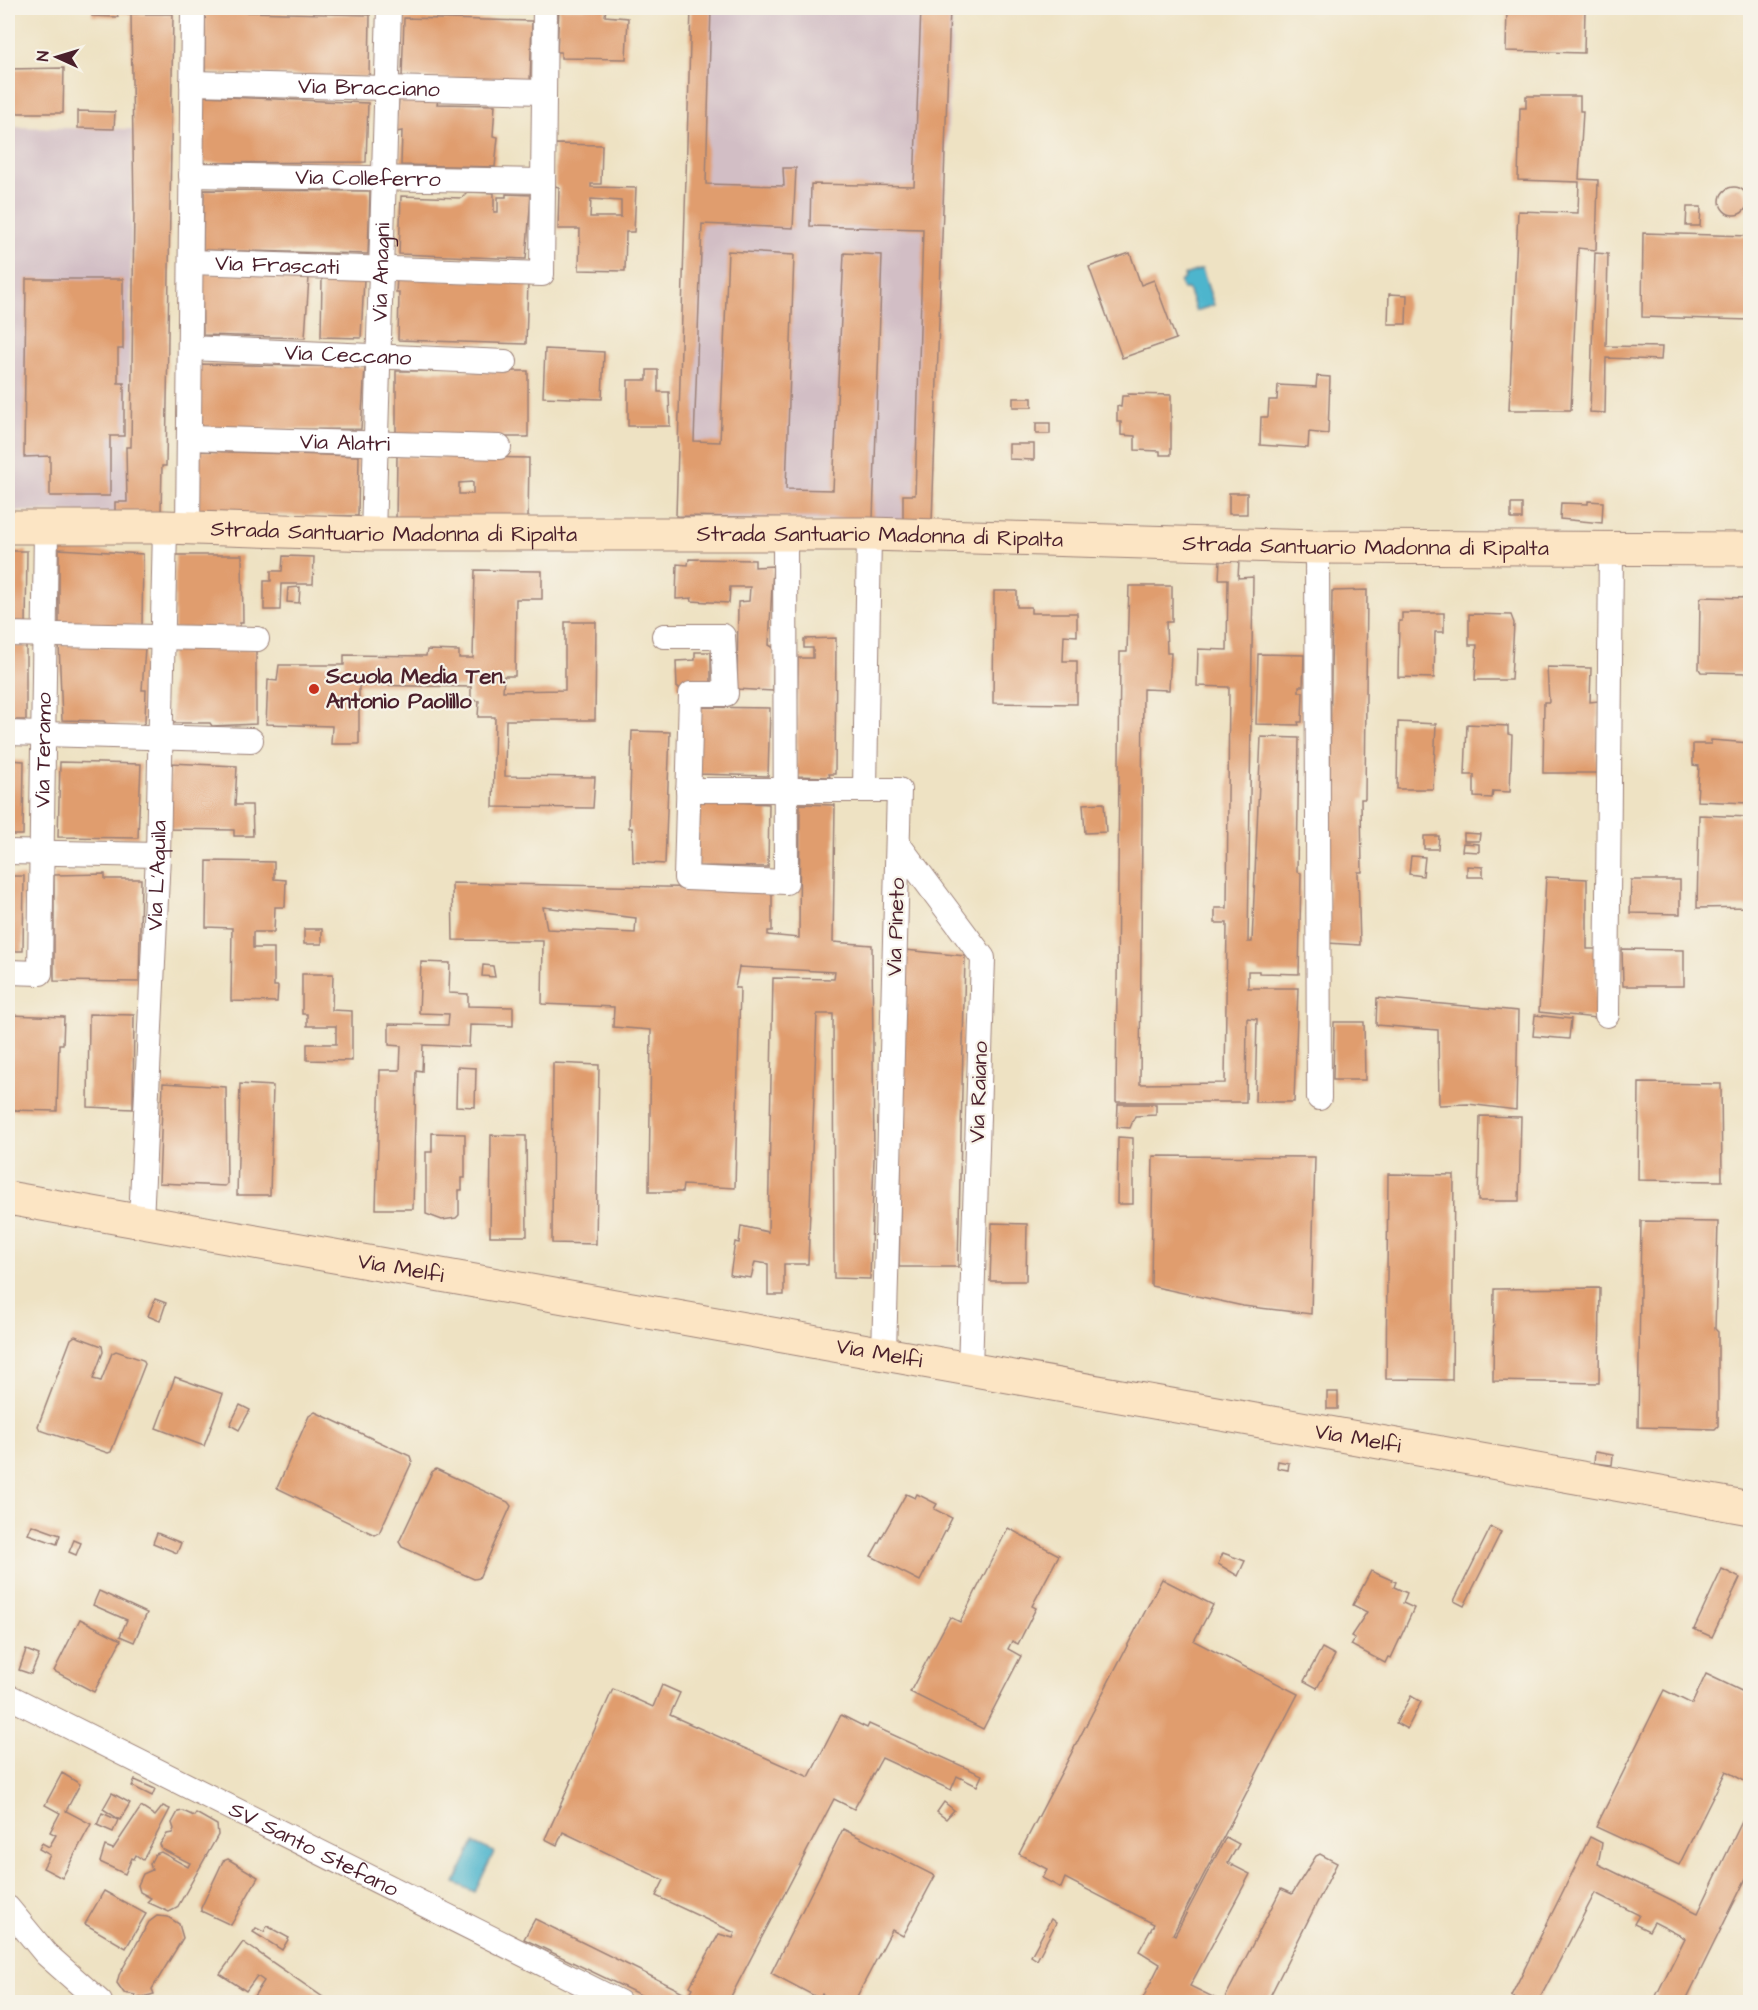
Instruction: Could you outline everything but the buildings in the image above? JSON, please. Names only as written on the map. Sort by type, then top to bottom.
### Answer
[{"type":"main road","name":"Strada Santuario Madonna di Ripalta","points":[[8,527],[177,528],[373,534],[869,534],[1317,547],[1750,549]]},
{"type":"main road","name":"Via Melfi","points":[[8,1198],[1750,1508]]},
{"type":"street","name":"Via L'Aquila","points":[[141,1221],[158,855],[163,637],[189,438],[193,8]]},
{"type":"street","name":"Via Anagni","points":[[373,534],[389,8]]},
{"type":"street","points":[[543,181],[545,8]]},
{"type":"street","name":"Via Bracciano","points":[[192,83],[544,92]]},
{"type":"street","name":"Via Colleferro","points":[[191,175],[543,181]]},
{"type":"street","name":"Via Frascati","points":[[191,262],[542,273],[543,181]]},
{"type":"street","name":"Via Ceccano","points":[[190,348],[506,362]]},
{"type":"street","name":"Via Alatri","points":[[189,438],[500,447]]},
{"type":"street","name":"Via Teramo","points":[[8,972],[40,973],[46,528]]},
{"type":"street","points":[[664,636],[723,636],[726,694],[691,694],[686,878],[786,882],[785,534]]},
{"type":"street","points":[[688,790],[866,790],[869,534]]},
{"type":"street","points":[[1317,547],[1318,1098]]},
{"type":"street","points":[[1607,1015],[1611,549]]},
{"type":"street","points":[[8,634],[256,639]]},
{"type":"street","points":[[8,733],[251,740]]},
{"type":"street","name":"Via Pineto","points":[[866,790],[899,790],[884,1353]]},
{"type":"street","name":"Via Raiano","points":[[898,844],[983,958],[970,1369]]},
{"type":"street","points":[[8,852],[158,855]]},
{"type":"street","name":"SV Santo Stefano","points":[[8,1696],[619,2002]]},
{"type":"street","points":[[8,1908],[46,1954],[100,2002]]},
{"type":"shaded area","points":[[691,8],[953,8],[931,524],[678,518]]},
{"type":"shaded area","points":[[8,127],[133,129],[127,513],[8,511]]},
{"type":"water","points":[[1202,269],[1214,305],[1196,311],[1188,289],[1183,289],[1180,282],[1185,278],[1184,275]]},
{"type":"water","points":[[474,1843],[494,1852],[475,1892],[455,1883]]},
{"type":"place","name":"Scuola Media Ten. Antonio Paolillo","points":[[314,689]]}]
